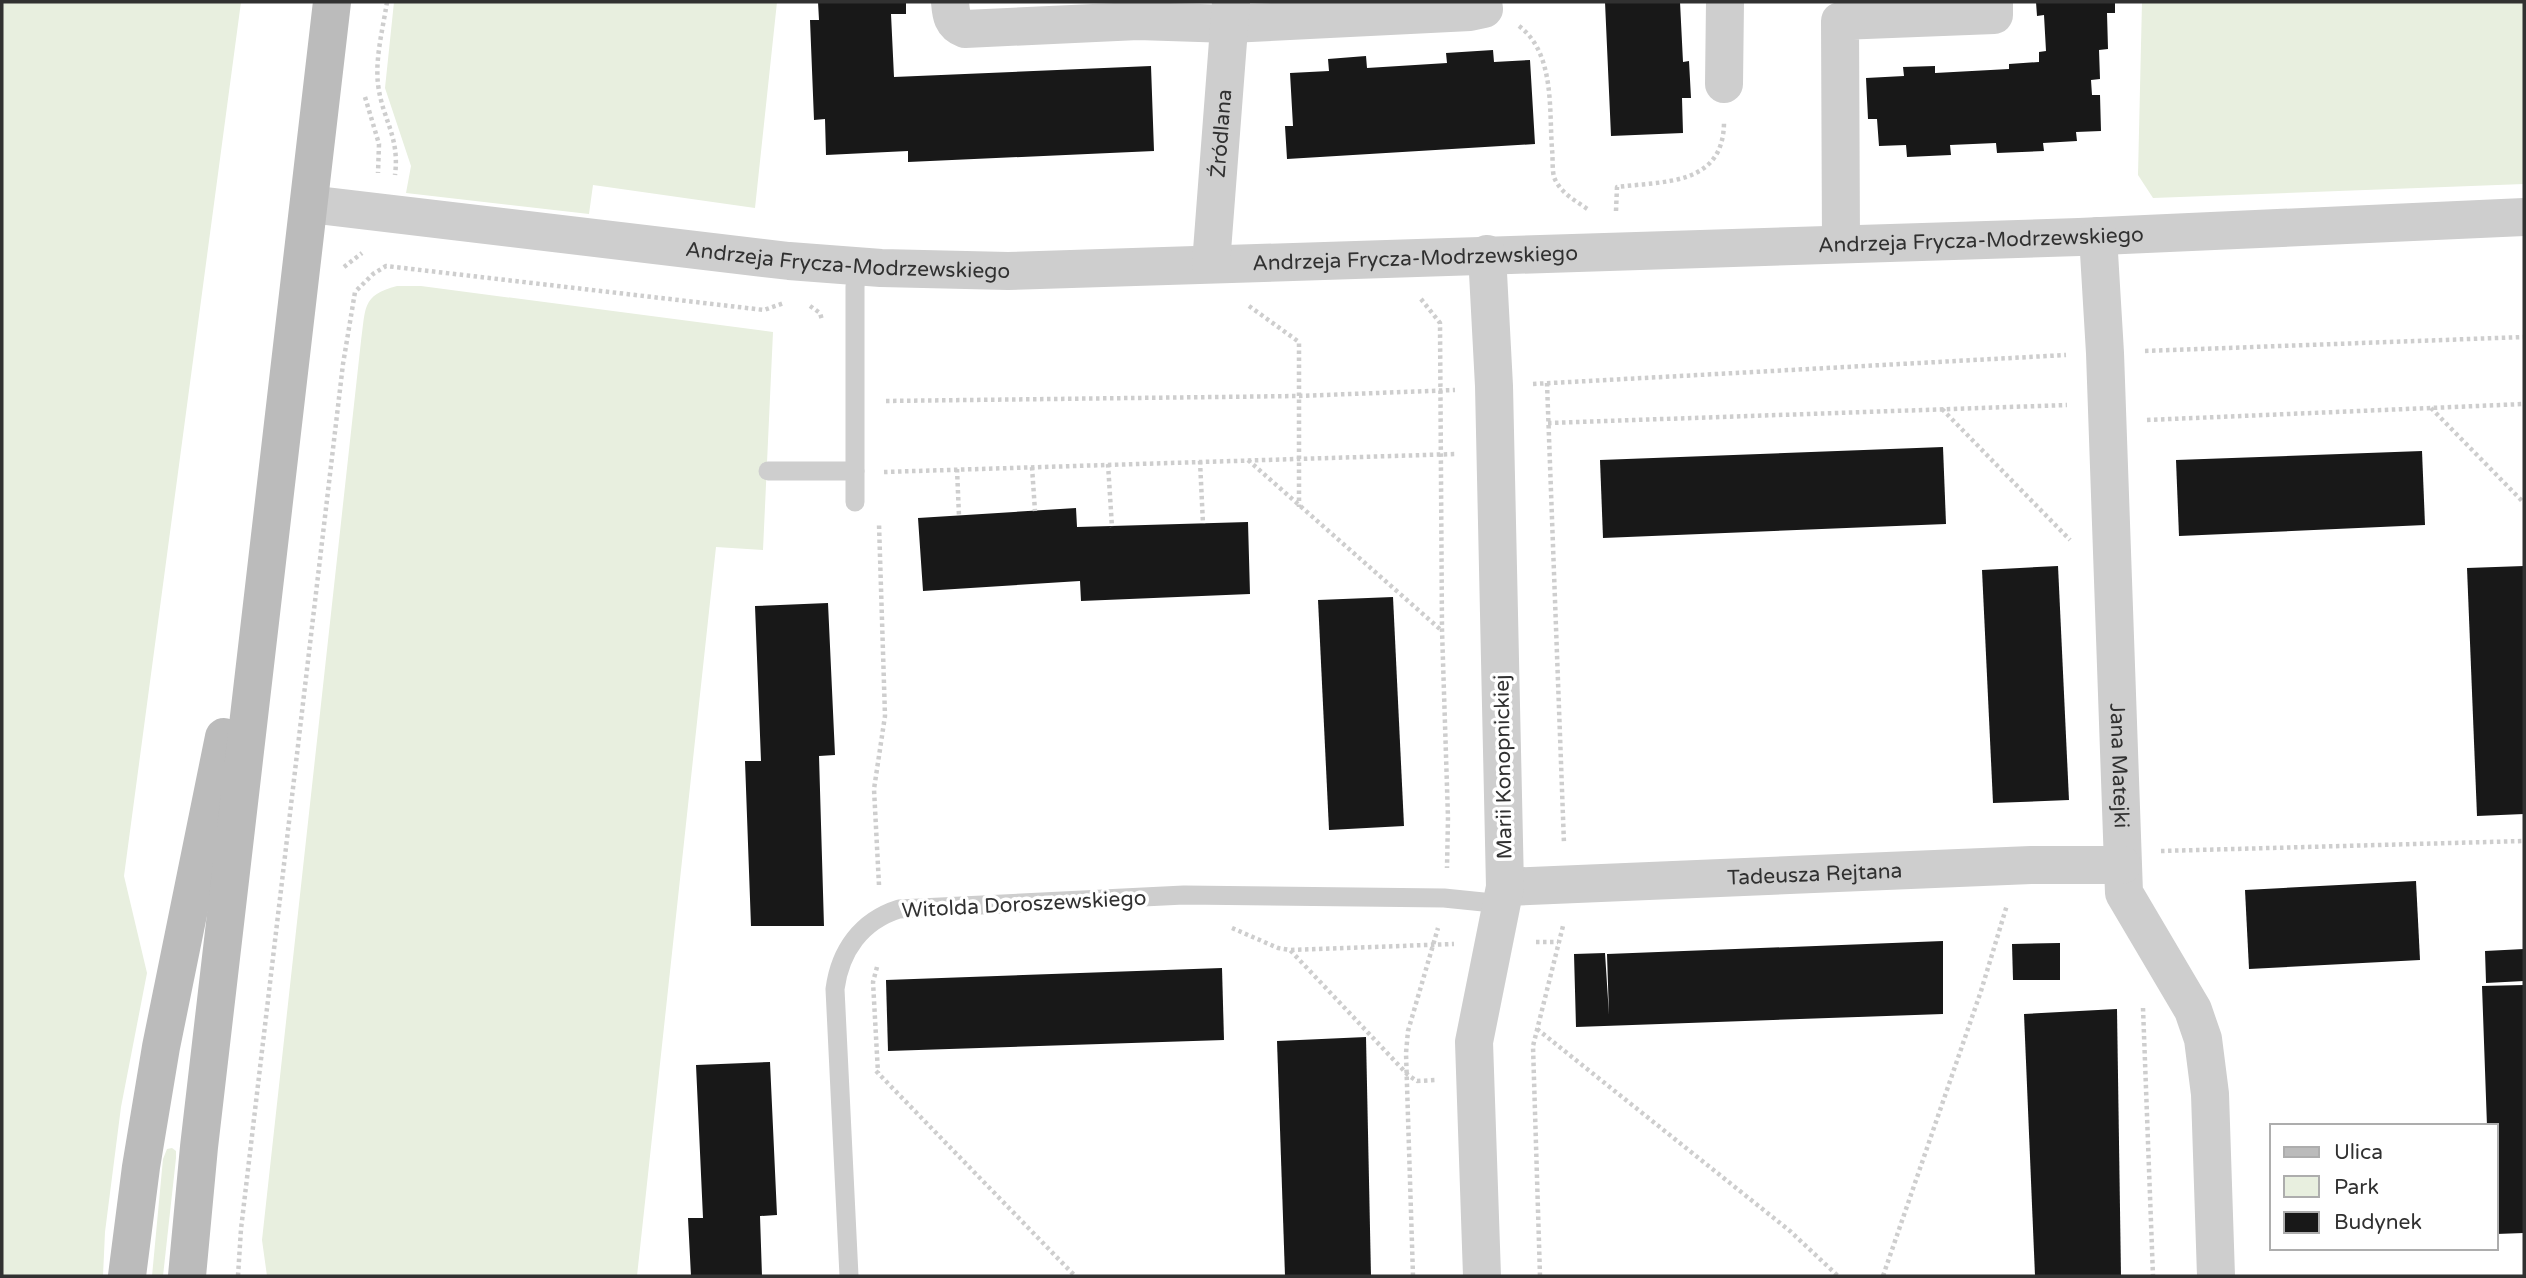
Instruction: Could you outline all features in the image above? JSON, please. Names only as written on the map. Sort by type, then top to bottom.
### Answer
[{"type":"street","points":[[187,1276],[198,1147],[332,2]]},
{"type":"street","points":[[950,2],[953,20],[965,29],[1043,13],[1138,21],[1231,13],[1470,12],[1484,5]]},
{"type":"street","points":[[1724,84],[1725,2]]},
{"type":"street","points":[[1841,244],[1840,11],[1994,15],[1994,2]]},
{"type":"street","name":"Źródlana","points":[[1211,264],[1231,13]]},
{"type":"street","name":"Andrzeja Frycza-Modrzewskiego","points":[[309,204],[789,261],[857,267],[1008,271],[2098,236],[2524,217]]},
{"type":"street","name":"Jana Matejki","points":[[2098,236],[2105,353],[2124,892],[2193,1010],[2203,1039],[2210,1094],[2216,1276]]},
{"type":"street","name":"Marii Konopnickiej","points":[[1482,1276],[1474,1042],[1504,895],[1494,386],[1487,254]]},
{"type":"street","points":[[127,1276],[141,1167],[161,1047],[276,478]]},
{"type":"street","name":"Tadeusza Rejtana","points":[[1504,895],[1565,884],[2031,865],[2122,858]]},
{"type":"lane","points":[[855,502],[857,267]]},
{"type":"lane","points":[[768,471],[855,471]]},
{"type":"lane","name":"Witolda Doroszewskiego","points":[[849,1276],[835,989],[841,964],[855,939],[881,915],[899,909],[1184,895],[1444,898],[1504,895]]},
{"type":"path","points":[[341,271],[348,263],[370,249],[368,243],[382,213],[396,153],[377,74],[387,2]]},
{"type":"path","points":[[1484,5],[1517,24],[1533,41],[1547,79],[1554,175],[1568,196],[1597,214]]},
{"type":"path","points":[[1616,221],[1617,187],[1690,177],[1709,166],[1716,157],[1724,131],[1724,84]]},
{"type":"path","points":[[364,86],[366,105],[380,152],[386,267]]},
{"type":"path","points":[[1387,258],[1440,323],[1442,391],[1442,630],[1448,818],[1447,882],[1433,946],[1408,1031],[1406,1053],[1413,1276]]},
{"type":"path","points":[[784,303],[789,261]]},
{"type":"path","points":[[1211,264],[1222,286],[1299,342],[1299,507]]},
{"type":"path","points":[[238,1276],[241,1229],[347,330],[355,292],[373,274],[386,267],[764,310],[784,303],[794,304]]},
{"type":"path","points":[[777,298],[784,303]]},
{"type":"path","points":[[803,304],[814,307],[820,313],[822,328]]},
{"type":"path","points":[[855,401],[1298,396],[1442,391],[2145,351],[2524,337]]},
{"type":"path","points":[[2145,338],[2145,351]]},
{"type":"path","points":[[1540,1276],[1533,1046],[1566,918],[1547,383]]},
{"type":"path","points":[[2106,422],[2524,404]]},
{"type":"path","points":[[1548,423],[2073,405]]},
{"type":"path","points":[[2430,407],[2524,503]]},
{"type":"path","points":[[1941,408],[2072,542]]},
{"type":"path","points":[[878,473],[1495,452]]},
{"type":"path","points":[[1247,459],[1442,630]]},
{"type":"path","points":[[1200,461],[1203,524]]},
{"type":"path","points":[[1108,464],[1112,527]]},
{"type":"path","points":[[1032,467],[1035,511]]},
{"type":"path","points":[[957,469],[959,516]]},
{"type":"path","points":[[879,513],[885,716],[874,789],[881,915]]},
{"type":"path","points":[[2122,858],[2524,841]]},
{"type":"path","points":[[1883,1276],[1981,991],[2009,897]]},
{"type":"path","points":[[1224,925],[1278,948],[1290,950],[1433,946],[1496,941],[1558,942]]},
{"type":"path","points":[[1290,950],[1408,1075],[1417,1081],[1476,1077]]},
{"type":"path","points":[[878,1073],[873,982],[877,966],[884,958]]},
{"type":"path","points":[[2143,1005],[2153,1276]]},
{"type":"path","points":[[1537,1029],[1790,1231],[1838,1276]]},
{"type":"path","points":[[836,1030],[1075,1276]]},
{"type":"green space","points":[[2,2],[241,2],[124,876],[147,973],[121,1107],[105,1232],[103,1276],[2,1276]]},
{"type":"green space","points":[[394,2],[777,2],[755,208],[593,185],[589,214],[406,193],[411,166],[385,88]]},
{"type":"green space","points":[[2142,2],[2524,2],[2524,184],[2153,198],[2138,175]]},
{"type":"green space","points":[[397,286],[421,286],[773,332],[763,550],[716,547],[637,1276],[267,1276],[262,1240],[365,312],[371,299],[377,294]]},
{"type":"green space","points":[[167,1149],[176,1151],[176,1158],[163,1276],[152,1276],[163,1159]]},
{"type":"building","points":[[818,2],[906,2],[906,14],[891,14],[894,77],[1151,66],[1154,151],[908,162],[908,151],[826,155],[825,119],[814,120],[810,20],[819,20]]},
{"type":"building","points":[[1605,2],[1680,2],[1683,62],[1689,61],[1691,98],[1682,98],[1683,133],[1611,136]]},
{"type":"building","points":[[2036,2],[2115,2],[2115,13],[2107,13],[2108,49],[2099,50],[2100,79],[2091,80],[2092,95],[2100,95],[2101,131],[2076,132],[2077,141],[2043,143],[2044,151],[1997,153],[1996,143],[1950,145],[1951,155],[1907,157],[1906,145],[1879,146],[1877,119],[1868,119],[1866,78],[1904,76],[1903,67],[1935,66],[1935,73],[2009,69],[2009,64],[2039,62],[2039,52],[2046,51],[2044,15],[2037,16]]},
{"type":"building","points":[[1493,50],[1494,62],[1530,60],[1535,144],[1287,159],[1285,126],[1293,126],[1290,73],[1329,71],[1328,59],[1366,56],[1367,68],[1447,63],[1446,53]]},
{"type":"building","points":[[1943,447],[1946,524],[1603,538],[1600,460]]},
{"type":"building","points":[[2422,451],[2425,525],[2179,536],[2176,460]]},
{"type":"building","points":[[1076,508],[1077,527],[1248,522],[1250,594],[1081,601],[1080,581],[923,591],[918,518]]},
{"type":"building","points":[[2058,566],[2069,800],[1993,803],[1982,570]]},
{"type":"building","points":[[2524,566],[2524,814],[2477,816],[2467,568]]},
{"type":"building","points":[[1393,597],[1404,826],[1329,830],[1318,600]]},
{"type":"building","points":[[828,603],[835,755],[819,756],[824,926],[751,926],[745,761],[761,761],[755,606]]},
{"type":"building","points":[[2416,881],[2420,960],[2249,969],[2245,890]]},
{"type":"building","points":[[1943,941],[1943,1014],[1576,1027],[1574,954],[1605,953],[1609,1015],[1607,954]]},
{"type":"building","points":[[2060,943],[2060,980],[2013,980],[2012,944]]},
{"type":"building","points":[[2524,949],[2524,981],[2486,983],[2485,951]]},
{"type":"building","points":[[1222,968],[1224,1040],[888,1051],[886,980]]},
{"type":"building","points":[[2524,985],[2524,1233],[2498,1234],[2498,1124],[2487,1124],[2482,986]]},
{"type":"building","points":[[2117,1009],[2121,1276],[2035,1276],[2024,1014]]},
{"type":"building","points":[[1366,1037],[1371,1276],[1285,1276],[1277,1041]]},
{"type":"building","points":[[770,1062],[777,1215],[760,1216],[762,1276],[691,1276],[688,1218],[703,1218],[696,1065]]}]
